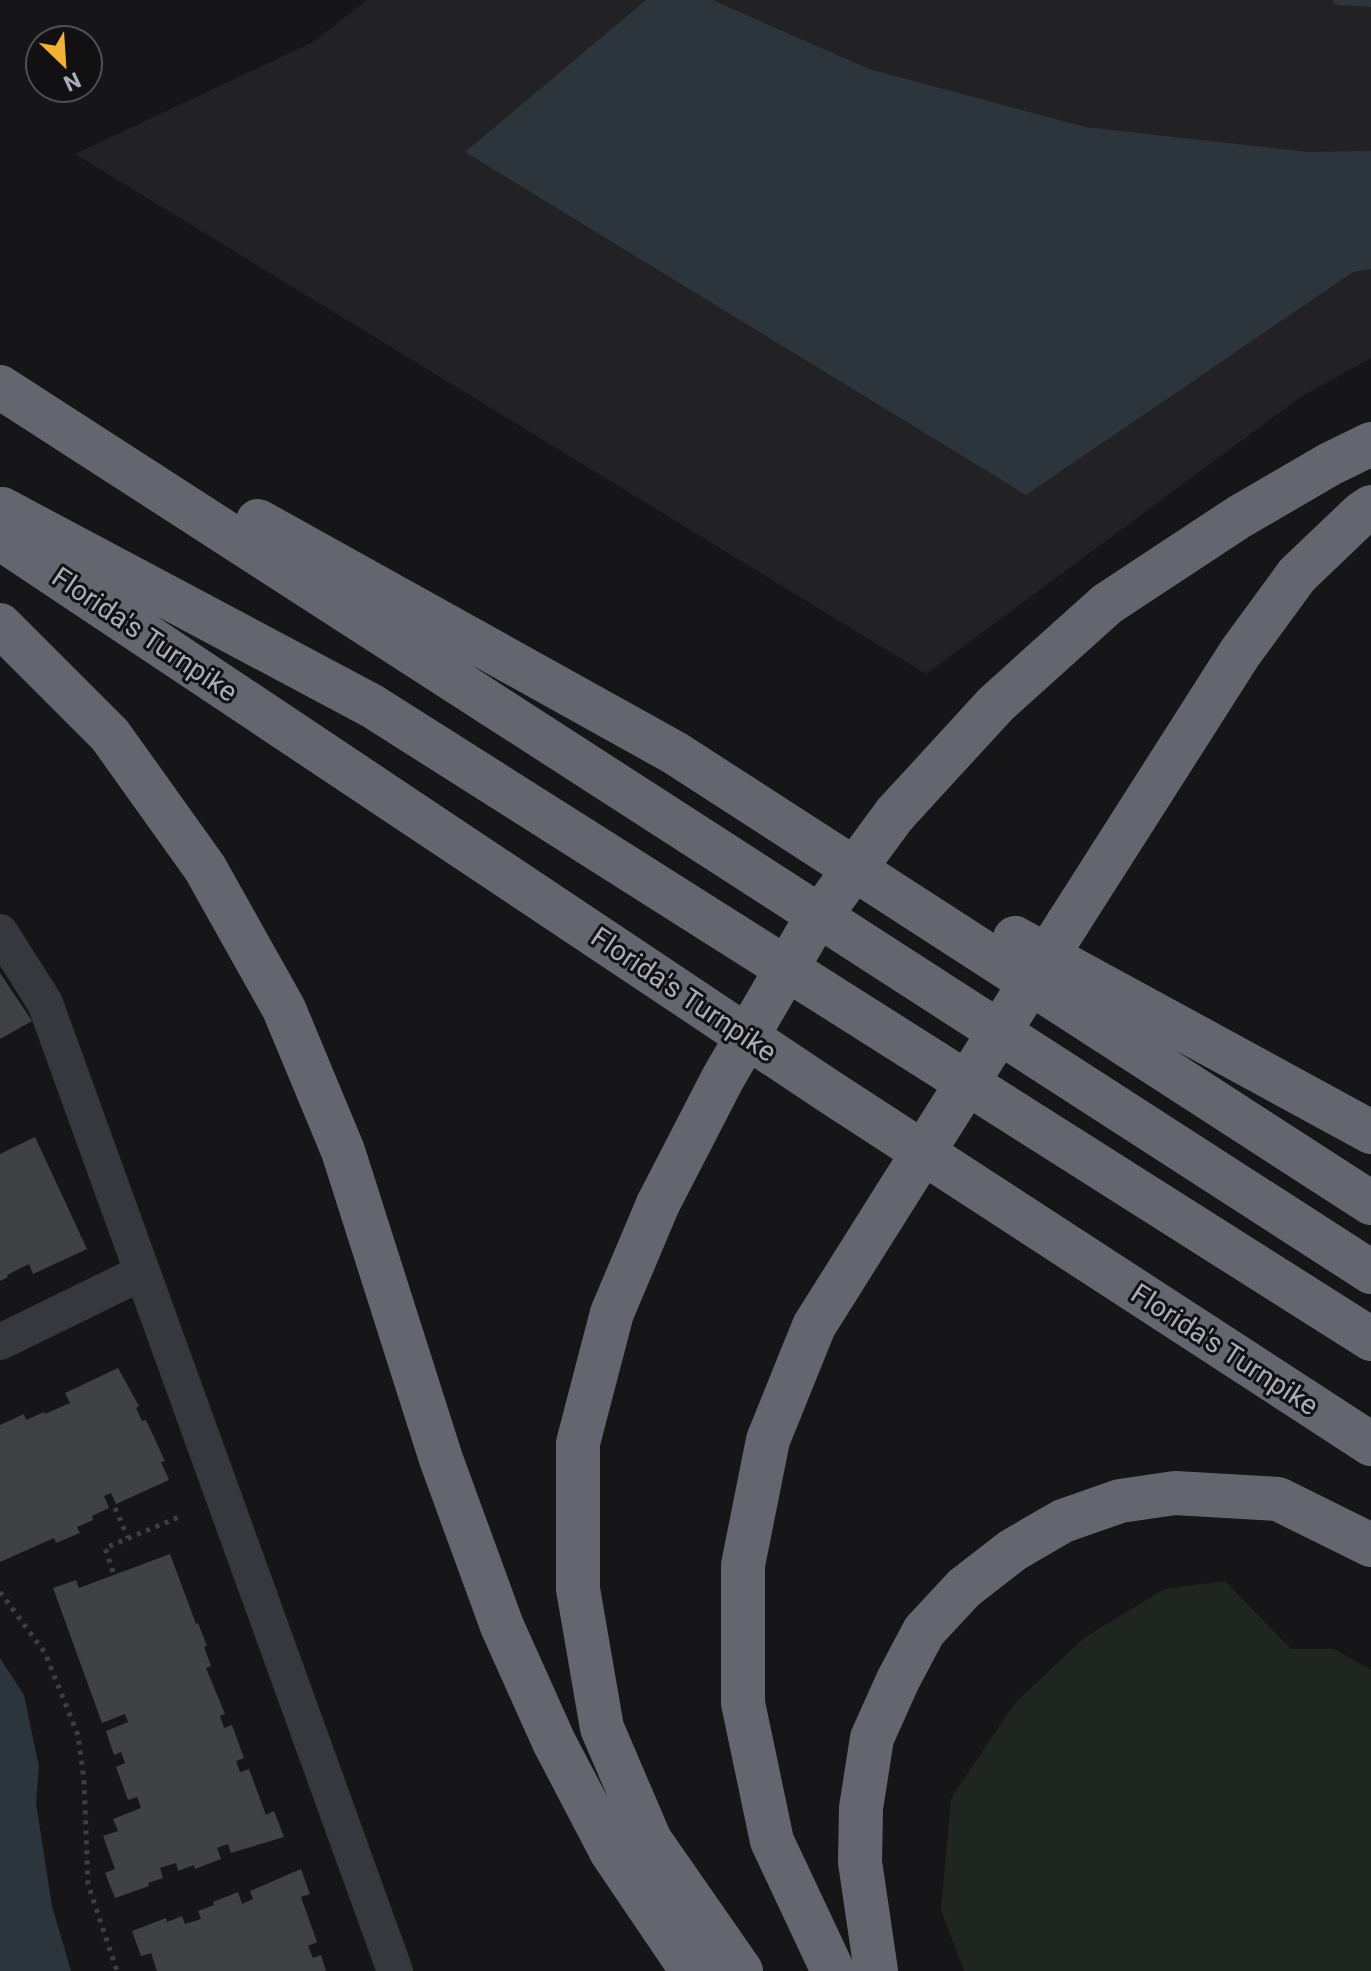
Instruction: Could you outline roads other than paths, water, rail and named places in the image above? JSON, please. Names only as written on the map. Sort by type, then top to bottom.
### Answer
[{"type":"highway","points":[[0,375],[675,753],[1371,1132]]},
{"type":"highway","points":[[0,387],[1371,1272]]},
{"type":"highway","points":[[741,1971],[650,1840],[602,1728],[578,1589],[578,1443],[612,1313],[658,1204],[723,1078],[808,932],[895,814],[996,704],[1107,604],[1239,517],[1371,444]]},
{"type":"highway","points":[[833,1971],[772,1841],[743,1703],[743,1565],[768,1440],[814,1326],[1240,653],[1297,575],[1371,507]]},
{"type":"highway","points":[[0,508],[372,706],[1371,1339]]},
{"type":"highway","name":"Florida's Turnpike","points":[[0,538],[830,1092],[1371,1444]]},
{"type":"highway","points":[[0,625],[110,735],[205,868],[284,1009],[343,1151],[441,1459],[502,1626],[554,1742],[612,1853],[692,1971]]},
{"type":"highway","points":[[675,753],[1371,1203]]},
{"type":"highway","points":[[876,1971],[860,1862],[861,1808],[872,1738],[924,1631],[964,1588],[1013,1550],[1063,1521],[1120,1501],[1175,1493],[1278,1499],[1371,1545]]},
{"type":"street","points":[[0,932],[45,1003],[395,1971]]},
{"type":"street","points":[[0,1342],[141,1273]]},
{"type":"waterway","points":[[1338,0],[1371,2]]}]
